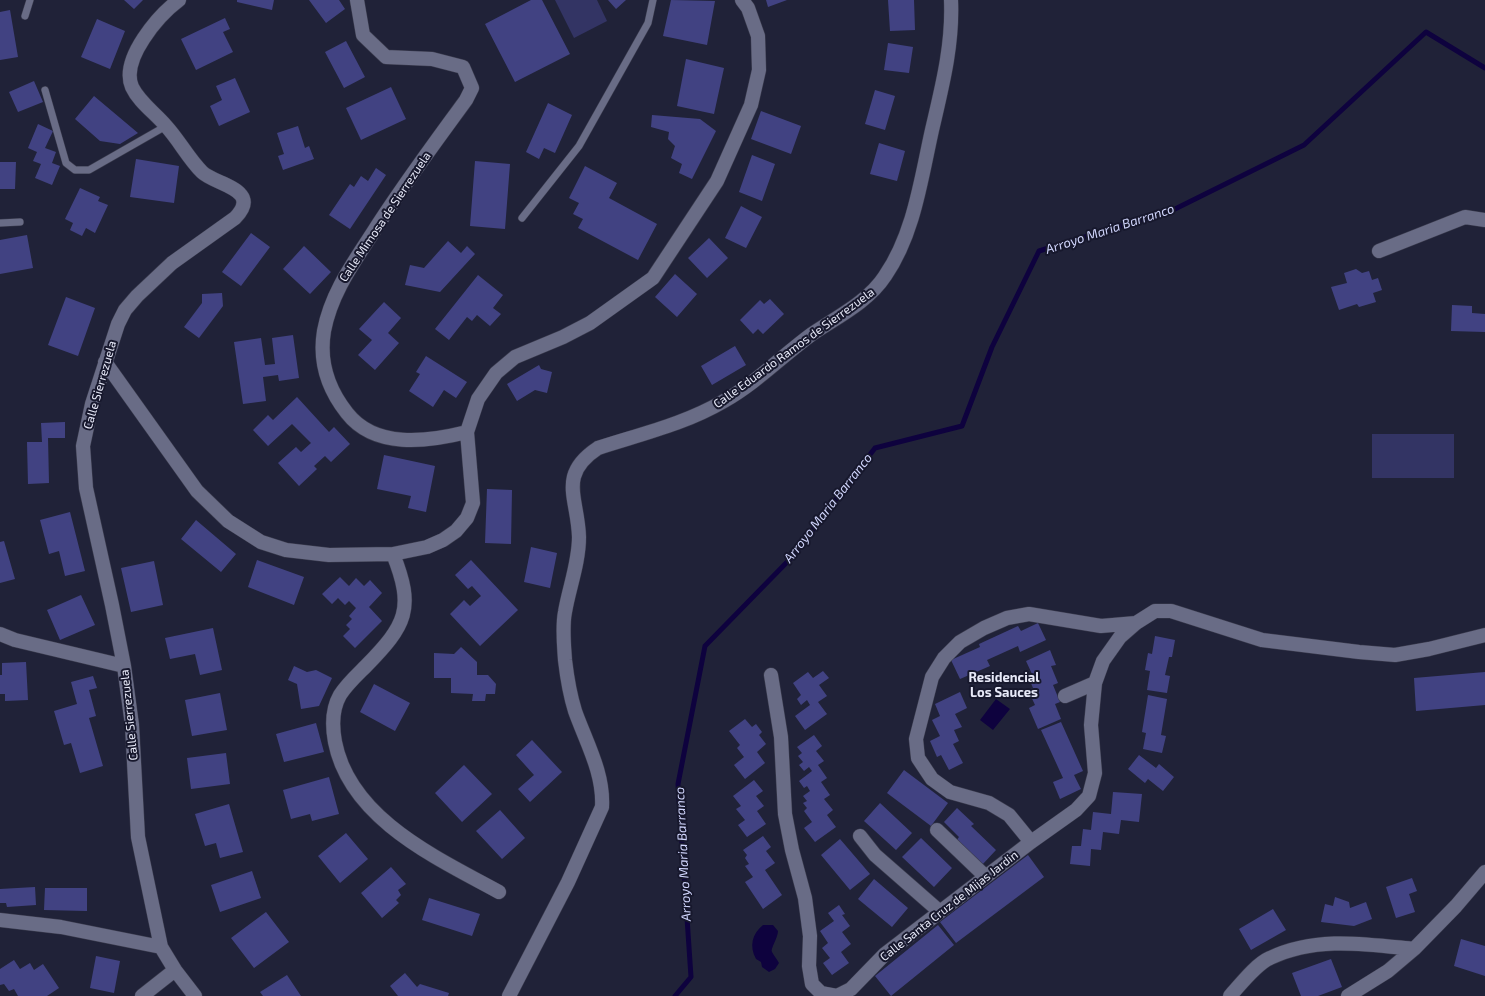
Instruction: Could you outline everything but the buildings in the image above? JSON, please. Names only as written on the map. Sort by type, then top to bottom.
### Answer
[{"type":"street","name":"Calle Sierrezuela","points":[[179,0],[141,42],[132,59],[130,75],[132,86],[139,98],[166,126],[202,172],[212,179],[237,189],[241,196],[243,205],[241,211],[234,218],[172,263],[137,296],[125,310],[118,324],[105,362],[87,424],[83,446],[86,488],[124,666],[132,725],[138,837],[161,947],[175,970],[195,996]]},
{"type":"street","name":"Calle Mimosa de Sierrezuela","points":[[357,0],[362,35],[386,57],[432,60],[463,67],[472,88],[466,100],[396,197],[342,280],[331,306],[324,332],[323,356],[327,381],[338,402],[352,419],[370,432],[393,439],[414,441],[438,440],[467,432]]},
{"type":"street","points":[[105,362],[197,491],[222,516],[243,532],[261,542],[286,550],[309,554],[393,554],[427,547],[443,540],[456,531],[467,518],[473,503],[467,432],[478,399],[496,373],[515,357],[562,337],[590,322],[653,278],[718,182],[751,105],[759,70],[758,36],[748,8],[742,0]]},
{"type":"street","name":"Calle Eduardo Ramos de Sierrezuela","points":[[509,996],[568,882],[602,807],[600,782],[575,710],[565,661],[564,614],[577,555],[579,537],[573,483],[576,468],[586,456],[598,448],[690,419],[726,400],[797,345],[864,299],[876,288],[886,275],[909,227],[948,57],[952,23],[951,0]]},
{"type":"street","points":[[1379,251],[1465,217],[1485,220]]},
{"type":"street","points":[[393,554],[402,575],[406,597],[404,615],[396,632],[340,696],[334,712],[332,729],[336,750],[353,785],[370,807],[386,823],[425,852],[499,892]]},
{"type":"street","points":[[1031,842],[1009,815],[989,803],[950,792],[932,779],[918,758],[916,739],[932,677],[944,658],[960,642],[984,628],[1007,618],[1029,614],[1101,626],[1136,623],[1155,612],[1171,611],[1262,640],[1395,655],[1429,649],[1485,635]]},
{"type":"street","name":"Calle Santa Cruz de Mijas Jardin","points":[[771,675],[781,737],[785,814],[792,850],[805,898],[810,936],[809,966],[812,984],[820,993],[837,996],[851,989],[885,954],[985,876],[1076,810],[1089,796],[1095,773],[1091,724],[1095,683],[1103,661],[1120,637],[1136,623]]},
{"type":"street","points":[[0,634],[15,640],[124,666]]},
{"type":"street","points":[[1065,696],[1095,683]]},
{"type":"street","points":[[937,830],[985,876]]},
{"type":"street","points":[[860,836],[875,855],[939,911]]},
{"type":"street","points":[[1348,996],[1388,972],[1414,949],[1456,906],[1485,872]]},
{"type":"street","points":[[0,920],[61,926],[161,947]]},
{"type":"street","points":[[1230,996],[1245,979],[1268,958],[1313,944],[1355,943],[1414,949]]},
{"type":"street","points":[[142,996],[175,970]]},
{"type":"lane","points":[[25,16],[30,0]]},
{"type":"lane","points":[[522,218],[579,146],[648,23],[653,0]]},
{"type":"lane","points":[[45,90],[66,163],[75,170],[89,170],[166,126]]},
{"type":"lane","points":[[0,223],[20,222]]},
{"type":"shaded area","points":[[555,0],[597,0],[607,21],[574,38]]},
{"type":"shaded area","points":[[1372,434],[1454,434],[1454,478],[1372,478]]},
{"type":"shaded area","points":[[996,699],[1010,709],[993,730],[980,720]]},
{"type":"shaded area","points":[[763,925],[773,925],[778,931],[772,951],[779,963],[775,969],[769,972],[762,967],[761,962],[756,959],[752,945],[756,932]]},
{"type":"waterway","name":"Arroyo Maria Barranco","points":[[675,996],[691,977],[678,784],[705,646],[792,557],[875,448],[962,426],[992,347],[1039,251],[1173,210],[1304,145],[1426,32],[1485,68]]},
{"type":"district","name":"Residencial Los Sauces","points":[[1004,686]]}]
